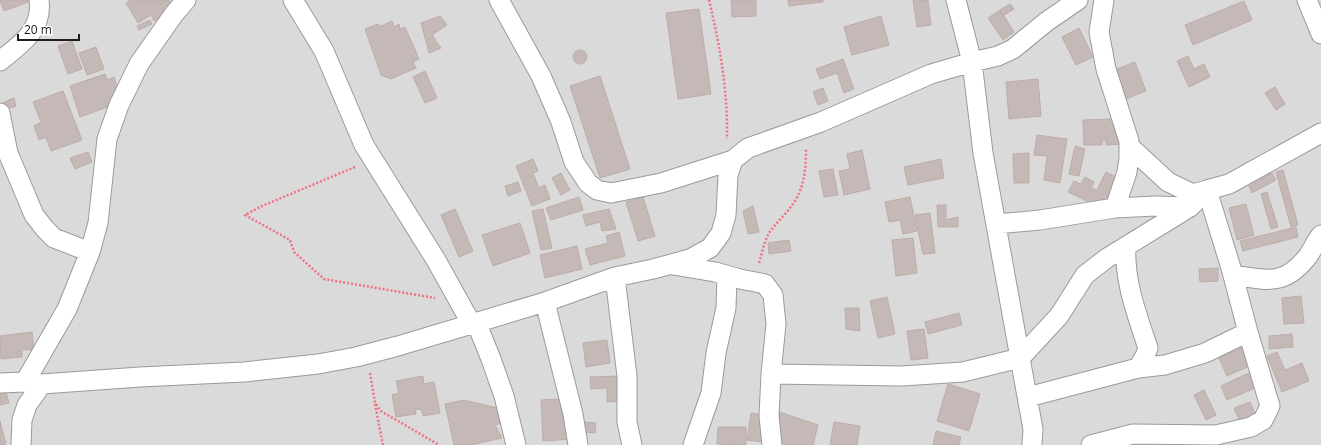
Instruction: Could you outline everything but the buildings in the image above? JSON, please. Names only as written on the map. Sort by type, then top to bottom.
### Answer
[{"type":"street","points":[[0,60],[22,43],[32,32],[39,18],[38,0]]},
{"type":"street","points":[[21,445],[22,420],[34,383],[90,252],[98,223],[107,139],[118,105],[139,64],[174,14],[186,0]]},
{"type":"street","points":[[498,0],[541,76],[561,122],[574,162],[588,183],[597,190],[611,193],[661,183],[730,161],[748,148],[871,101],[931,74],[998,56],[1013,49],[1046,22],[1078,0]]},
{"type":"street","points":[[956,0],[972,62],[983,153],[1028,397],[1033,429],[1032,445]]},
{"type":"street","points":[[1104,0],[1099,32],[1106,69],[1124,125],[1129,146],[1127,172],[1115,208]]},
{"type":"street","points":[[1307,0],[1321,34]]},
{"type":"street","points":[[298,1],[324,51],[364,144],[474,323],[491,359],[504,396],[516,445]]},
{"type":"street","points":[[0,113],[8,153],[34,215],[54,238],[90,252]]},
{"type":"street","points":[[1129,146],[1168,182],[1193,194],[1229,184],[1321,133]]},
{"type":"street","points":[[0,383],[34,383],[244,372],[318,364],[398,346],[545,302],[614,277],[670,265],[690,259],[710,248],[721,234],[726,215],[730,161]]},
{"type":"street","points":[[771,374],[902,376],[963,372],[1020,358],[1059,316],[1085,275],[1106,258],[1190,207],[1207,190]]},
{"type":"street","points":[[1091,445],[1133,434],[1216,435],[1251,427],[1263,420],[1270,406],[1207,190]]},
{"type":"street","points":[[996,224],[1040,220],[1115,208],[1156,206],[1190,207]]},
{"type":"street","points":[[1233,275],[1270,280],[1284,277],[1295,270],[1308,255],[1321,235]]},
{"type":"street","points":[[1126,247],[1125,264],[1127,278],[1148,348],[1165,364]]},
{"type":"street","points":[[670,265],[715,272],[755,283],[765,284],[773,295],[776,324],[769,416],[772,445]]},
{"type":"street","points":[[693,445],[711,393],[716,353],[726,308],[727,276]]},
{"type":"street","points":[[614,277],[627,376],[628,422],[632,445]]},
{"type":"street","points":[[545,302],[573,414],[578,445]]},
{"type":"street","points":[[1028,397],[1138,368],[1165,364],[1206,353],[1248,332]]},
{"type":"street","points":[[1138,368],[1148,348]]},
{"type":"path","points":[[709,0],[724,77],[730,161]]},
{"type":"path","points":[[755,283],[762,251],[769,233],[797,198],[803,184],[806,167],[806,127]]},
{"type":"path","points":[[359,165],[262,206],[245,215],[290,240],[294,252],[324,279],[442,299]]},
{"type":"path","points":[[366,354],[383,445]]},
{"type":"path","points":[[375,404],[388,416],[439,445]]},
{"type":"shaded area","points":[[0,0],[1321,0],[1321,445],[0,445]]}]
